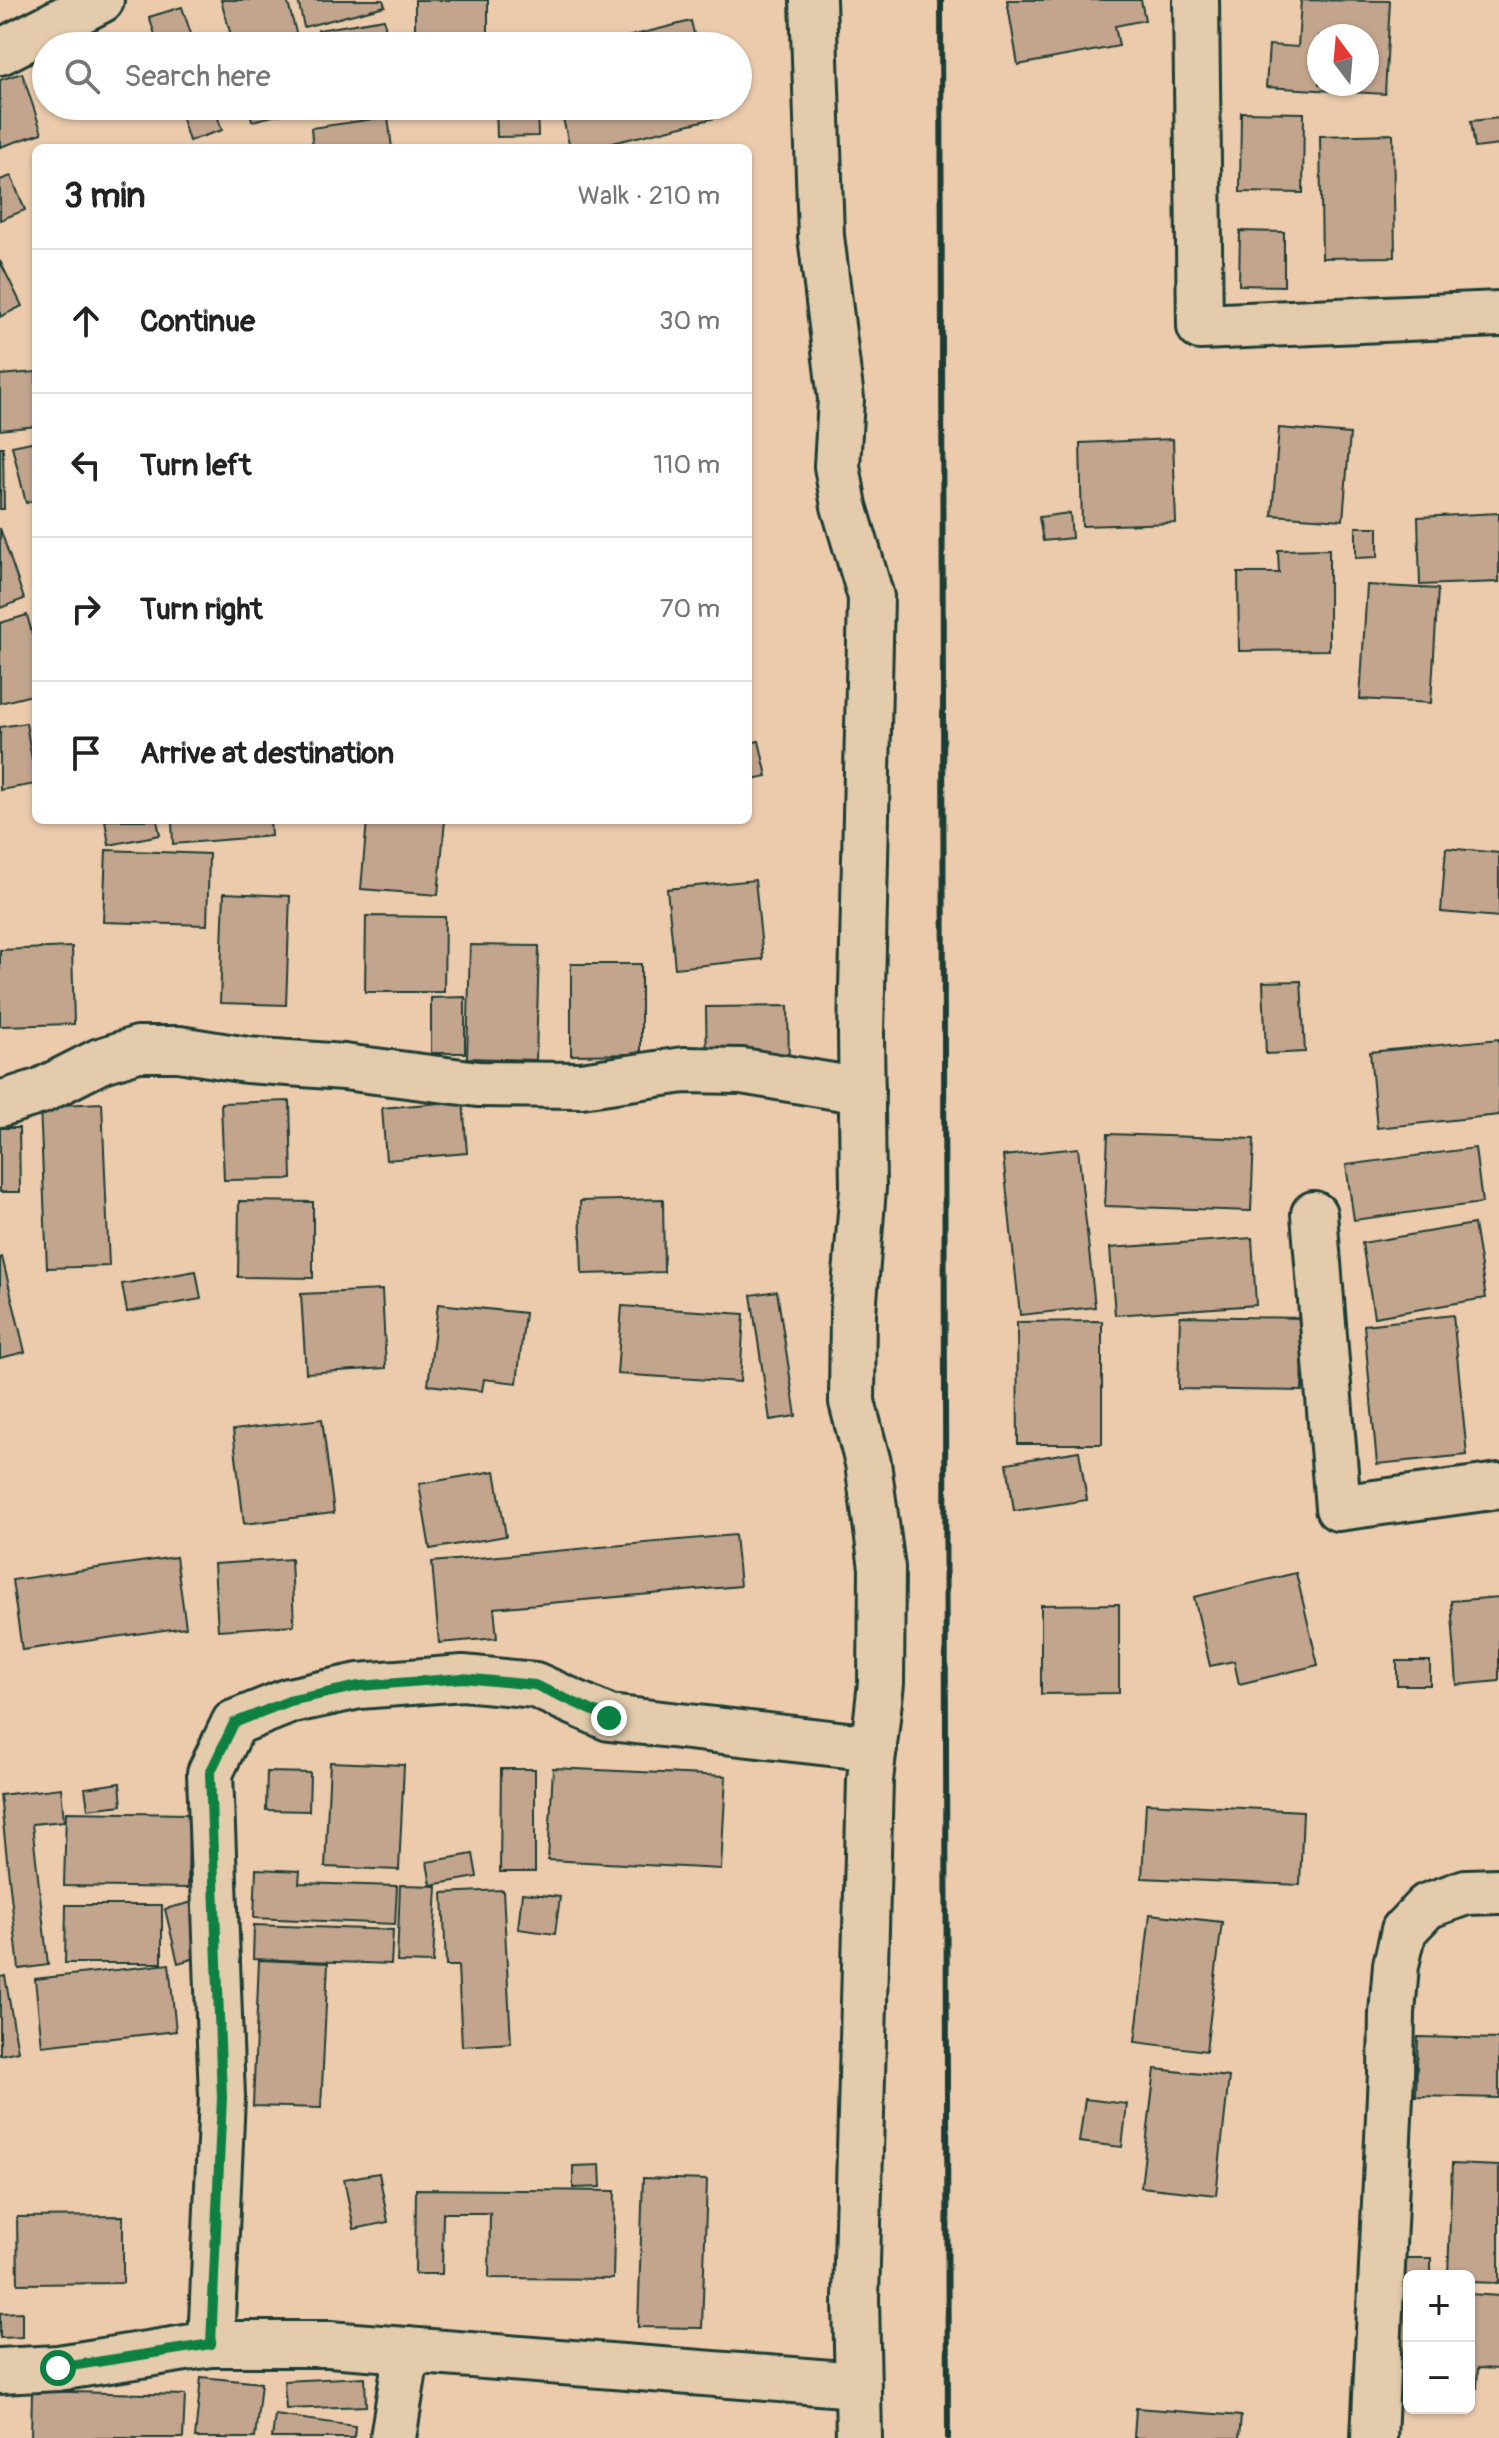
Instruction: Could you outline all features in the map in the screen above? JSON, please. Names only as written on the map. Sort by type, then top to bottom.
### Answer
[{"type":"street","points":[[39,32],[101,0]]},
{"type":"street","points":[[813,0],[821,236],[841,399],[837,466],[844,506],[871,597],[863,1188],[853,1313],[852,1402],[868,1463],[882,1568],[881,1683],[870,1780],[857,2236],[859,2438]]},
{"type":"street","points":[[1196,0],[1200,327],[1499,314]]},
{"type":"street","points":[[0,52],[32,36]]},
{"type":"street","points":[[0,1104],[41,1091],[100,1061],[138,1049],[179,1049],[247,1060],[344,1067],[478,1084],[581,1085],[684,1070],[742,1071],[862,1091]]},
{"type":"street","points":[[1314,1214],[1338,1508],[1499,1486]]},
{"type":"street","points":[[211,2344],[222,2097],[210,1773],[234,1723],[289,1701],[359,1686],[463,1678],[535,1685],[609,1718],[874,1748]]},
{"type":"street","points":[[1374,2438],[1396,1965],[1404,1930],[1427,1906],[1466,1892],[1499,1891]]},
{"type":"street","points":[[0,2371],[58,2368],[211,2344],[329,2344],[857,2385]]},
{"type":"street","points":[[393,2438],[407,2350]]},
{"type":"building","points":[[221,0],[287,0],[296,32],[230,32]]},
{"type":"building","points":[[298,0],[383,0],[385,6],[304,27]]},
{"type":"building","points":[[415,0],[488,0],[488,32],[415,32]]},
{"type":"building","points":[[1007,0],[1141,0],[1145,20],[1115,26],[1119,46],[1018,65]]},
{"type":"building","points":[[1301,0],[1390,1],[1385,94],[1379,94],[1379,24],[1307,24],[1307,89],[1266,87],[1269,45],[1298,47]]},
{"type":"building","points":[[182,7],[190,32],[154,32],[149,17]]},
{"type":"building","points":[[384,19],[386,32],[318,32]]},
{"type":"building","points":[[691,21],[694,32],[647,32]]},
{"type":"building","points":[[22,73],[32,103],[32,120],[38,120],[42,133],[0,147],[0,80]]},
{"type":"building","points":[[1241,112],[1304,113],[1303,193],[1240,192]]},
{"type":"building","points":[[1499,118],[1499,145],[1475,148],[1471,121]]},
{"type":"building","points":[[182,120],[219,120],[222,130],[189,141]]},
{"type":"building","points":[[388,120],[391,144],[313,144],[311,128]]},
{"type":"building","points":[[496,120],[537,120],[538,136],[497,137]]},
{"type":"building","points":[[563,120],[707,120],[608,144],[569,144]]},
{"type":"building","points":[[1393,134],[1395,257],[1322,258],[1320,136]]},
{"type":"building","points":[[11,176],[25,210],[0,220],[0,180]]},
{"type":"building","points":[[1240,231],[1284,232],[1284,286],[1239,285]]},
{"type":"building","points":[[0,261],[22,306],[0,317]]},
{"type":"building","points":[[32,372],[32,426],[0,430],[0,375]]},
{"type":"building","points":[[1279,428],[1350,434],[1343,520],[1272,515]]},
{"type":"building","points":[[1173,439],[1176,523],[1082,526],[1080,443]]},
{"type":"building","points":[[32,442],[32,501],[26,503],[12,446]]},
{"type":"building","points":[[0,447],[3,447],[4,509],[0,509]]},
{"type":"building","points":[[1070,513],[1072,538],[1043,541],[1039,517]]},
{"type":"building","points":[[1499,513],[1499,582],[1420,585],[1418,517]]},
{"type":"building","points":[[1356,527],[1378,527],[1378,557],[1356,558]]},
{"type":"building","points":[[0,528],[24,599],[0,608]]},
{"type":"building","points":[[1329,549],[1329,650],[1239,651],[1238,573],[1279,573],[1278,550]]},
{"type":"building","points":[[1367,585],[1438,589],[1431,703],[1360,699]]},
{"type":"building","points":[[27,615],[32,633],[32,695],[0,703],[0,623]]},
{"type":"building","points":[[26,723],[32,760],[32,785],[0,790],[0,727]]},
{"type":"building","points":[[759,741],[767,776],[752,779],[752,742]]},
{"type":"building","points":[[106,824],[158,824],[160,835],[109,845]]},
{"type":"building","points":[[172,824],[270,824],[271,836],[173,844]]},
{"type":"building","points":[[367,824],[445,824],[438,895],[361,889]]},
{"type":"building","points":[[1446,848],[1499,853],[1499,917],[1441,912]]},
{"type":"building","points":[[106,850],[209,854],[207,925],[103,922]]},
{"type":"building","points":[[755,880],[763,959],[675,968],[667,889]]},
{"type":"building","points":[[224,893],[290,896],[286,1005],[220,1003]]},
{"type":"building","points":[[366,916],[445,917],[444,992],[365,992]]},
{"type":"building","points":[[470,945],[539,946],[536,1060],[467,1058]]},
{"type":"building","points":[[72,947],[74,1024],[0,1026],[0,950]]},
{"type":"building","points":[[571,964],[641,964],[641,1054],[571,1055]]},
{"type":"building","points":[[1301,981],[1305,1052],[1266,1054],[1263,982]]},
{"type":"building","points":[[465,997],[465,1053],[431,1053],[431,998]]},
{"type":"building","points":[[788,1006],[789,1067],[707,1069],[706,1007]]},
{"type":"building","points":[[1499,1039],[1499,1115],[1377,1128],[1370,1052]]},
{"type":"building","points":[[290,1101],[292,1179],[224,1180],[221,1103]]},
{"type":"building","points":[[463,1101],[467,1153],[386,1160],[382,1108]]},
{"type":"building","points":[[102,1103],[109,1266],[47,1268],[40,1106]]},
{"type":"building","points":[[0,1128],[19,1128],[20,1192],[0,1192]]},
{"type":"building","points":[[1108,1134],[1254,1139],[1251,1211],[1105,1206]]},
{"type":"building","points":[[1078,1148],[1095,1307],[1020,1315],[1003,1156]]},
{"type":"building","points":[[1475,1148],[1482,1203],[1354,1220],[1346,1165]]},
{"type":"building","points":[[663,1199],[664,1272],[582,1274],[580,1201]]},
{"type":"building","points":[[239,1201],[313,1202],[313,1278],[238,1277]]},
{"type":"building","points":[[1474,1224],[1486,1298],[1374,1317],[1362,1243]]},
{"type":"building","points":[[1252,1238],[1256,1305],[1115,1315],[1110,1248]]},
{"type":"building","points":[[0,1258],[25,1352],[0,1358]]},
{"type":"building","points":[[196,1271],[201,1299],[127,1312],[122,1284]]},
{"type":"building","points":[[382,1290],[386,1368],[306,1373],[301,1294]]},
{"type":"building","points":[[777,1291],[796,1416],[770,1420],[751,1295]]},
{"type":"building","points":[[438,1304],[525,1313],[517,1383],[484,1379],[482,1391],[428,1385]]},
{"type":"building","points":[[622,1306],[744,1314],[740,1382],[617,1374]]},
{"type":"building","points":[[1453,1315],[1467,1455],[1377,1464],[1364,1325]]},
{"type":"building","points":[[1180,1316],[1304,1318],[1302,1391],[1178,1389]]},
{"type":"building","points":[[1102,1321],[1102,1444],[1018,1444],[1017,1322]]},
{"type":"building","points":[[322,1419],[334,1513],[244,1524],[233,1430]]},
{"type":"building","points":[[1079,1451],[1087,1500],[1014,1511],[1007,1463]]},
{"type":"building","points":[[495,1471],[506,1536],[430,1549],[419,1484]]},
{"type":"building","points":[[735,1535],[740,1586],[494,1608],[497,1638],[439,1643],[432,1562]]},
{"type":"building","points":[[176,1557],[186,1627],[22,1650],[12,1580]]},
{"type":"building","points":[[291,1559],[294,1625],[218,1630],[214,1564]]},
{"type":"building","points":[[1296,1573],[1318,1665],[1239,1684],[1234,1661],[1210,1666],[1194,1597]]},
{"type":"building","points":[[1499,1597],[1499,1681],[1457,1685],[1451,1601]]},
{"type":"building","points":[[1119,1604],[1119,1693],[1041,1694],[1041,1605]]},
{"type":"building","points":[[1397,1661],[1430,1661],[1430,1685],[1397,1685]]},
{"type":"building","points":[[330,1762],[404,1765],[399,1870],[325,1867]]},
{"type":"building","points":[[553,1768],[726,1776],[721,1869],[548,1860]]},
{"type":"building","points":[[501,1769],[535,1769],[535,1872],[500,1872]]},
{"type":"building","points":[[267,1772],[310,1773],[309,1811],[266,1810]]},
{"type":"building","points":[[120,1783],[122,1805],[88,1809],[85,1788]]},
{"type":"building","points":[[61,1788],[64,1821],[32,1824],[48,1965],[19,1969],[0,1795]]},
{"type":"building","points":[[1146,1803],[1303,1811],[1300,1885],[1142,1878]]},
{"type":"building","points":[[66,1812],[189,1814],[188,1888],[64,1886]]},
{"type":"building","points":[[473,1854],[477,1877],[431,1885],[427,1862]]},
{"type":"building","points":[[256,1869],[300,1871],[299,1883],[397,1886],[395,1924],[254,1918]]},
{"type":"building","points":[[400,1885],[437,1886],[433,1963],[397,1962]]},
{"type":"building","points":[[503,1890],[511,2043],[462,2046],[458,1966],[446,1966],[443,1893]]},
{"type":"building","points":[[522,1893],[560,1897],[555,1934],[518,1929]]},
{"type":"building","points":[[193,1902],[206,1955],[178,1963],[165,1909]]},
{"type":"building","points":[[66,1905],[162,1905],[162,1963],[65,1963]]},
{"type":"building","points":[[1150,1914],[1222,1922],[1206,2051],[1135,2042]]},
{"type":"building","points":[[254,1925],[393,1930],[391,1964],[253,1959]]},
{"type":"building","points":[[259,1960],[328,1963],[321,2108],[253,2106]]},
{"type":"building","points":[[169,1964],[176,2031],[42,2046],[35,1979]]},
{"type":"building","points":[[5,1976],[18,2051],[0,2055],[0,1977]]},
{"type":"building","points":[[1418,2037],[1499,2039],[1499,2098],[1416,2096]]},
{"type":"building","points":[[1155,2069],[1229,2077],[1216,2195],[1141,2187]]},
{"type":"building","points":[[1085,2099],[1127,2104],[1122,2147],[1079,2142]]},
{"type":"building","points":[[1452,2164],[1499,2166],[1499,2283],[1475,2282],[1475,2270],[1448,2270]]},
{"type":"building","points":[[600,2165],[601,2187],[573,2188],[573,2166]]},
{"type":"building","points":[[379,2173],[388,2222],[354,2229],[344,2179]]},
{"type":"building","points":[[643,2178],[707,2180],[702,2328],[638,2327]]},
{"type":"building","points":[[416,2189],[615,2191],[613,2279],[489,2278],[490,2213],[443,2213],[442,2274],[415,2274]]},
{"type":"building","points":[[123,2216],[123,2283],[18,2284],[17,2217]]},
{"type":"building","points":[[1398,2258],[1431,2258],[1431,2270],[1403,2270],[1403,2278],[1399,2278]]},
{"type":"building","points":[[1401,2289],[1403,2358],[1396,2357]]},
{"type":"building","points":[[1475,2294],[1499,2296],[1499,2369],[1478,2368],[1477,2388]]},
{"type":"building","points":[[22,2312],[22,2337],[0,2338],[0,2313]]},
{"type":"building","points":[[201,2377],[261,2383],[255,2438],[195,2438]]},
{"type":"building","points":[[365,2377],[366,2406],[286,2409],[284,2381]]},
{"type":"building","points":[[32,2391],[185,2395],[183,2438],[31,2438]]},
{"type":"building","points":[[1136,2408],[1241,2416],[1239,2438],[1134,2438]]},
{"type":"building","points":[[275,2415],[355,2426],[354,2438],[272,2438]]},
{"type":"railway","points":[[941,0],[948,2438]]},
{"type":"route","points":[[58,2368],[211,2344],[222,2097],[210,1773],[234,1723],[289,1701],[359,1686],[463,1678],[535,1685],[609,1718]]}]
